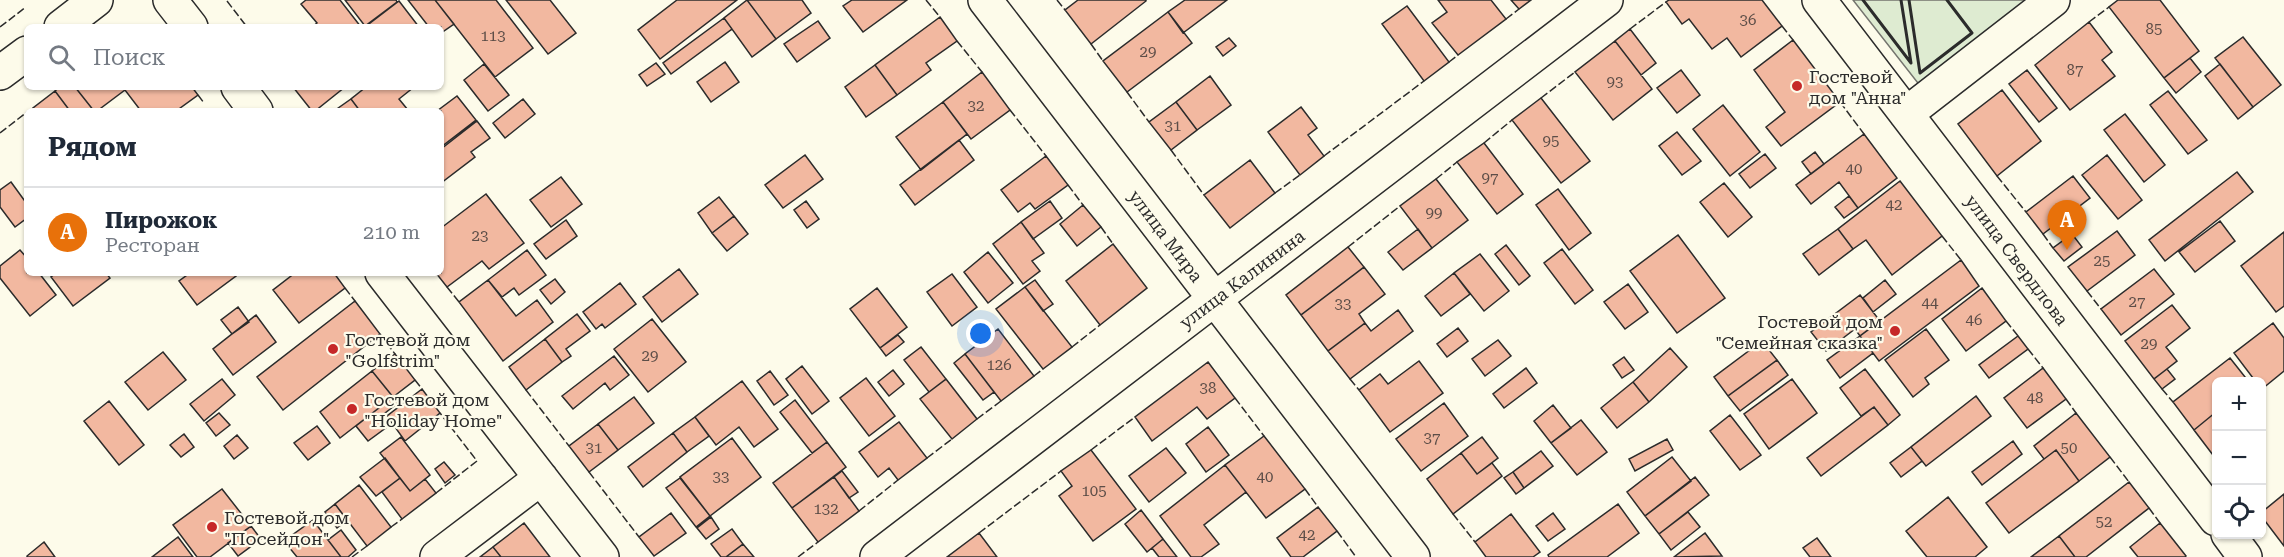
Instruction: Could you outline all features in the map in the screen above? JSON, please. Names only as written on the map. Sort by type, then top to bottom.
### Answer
[{"type":"street","points":[[65,24],[96,0]]},
{"type":"street","points":[[170,0],[189,24]]},
{"type":"street","name":"улица Мира","points":[[986,0],[1413,557]]},
{"type":"street","name":"улица Калинина","points":[[877,557],[1606,0]]},
{"type":"street","name":"улица Свердлова","points":[[1818,0],[2212,512]]},
{"type":"street","points":[[1906,114],[2053,0]]},
{"type":"street","points":[[0,73],[24,55]]},
{"type":"street","points":[[240,90],[254,108]]},
{"type":"street","points":[[384,276],[602,557]]},
{"type":"street","points":[[437,557],[541,478]]},
{"type":"street","points":[[2232,539],[2245,557]]},
{"type":"green space","points":[[1853,0],[2034,0],[1921,87]]},
{"type":"building","points":[[306,0],[340,0],[359,24],[316,24],[301,4]]},
{"type":"building","points":[[345,0],[396,0],[397,2],[368,24],[363,24]]},
{"type":"building","points":[[408,0],[435,0],[454,24],[444,31],[444,24],[427,24]]},
{"type":"building","points":[[435,0],[496,0],[533,48],[495,77]]},
{"type":"building","points":[[506,0],[550,0],[576,33],[548,54]]},
{"type":"building","points":[[677,0],[737,0],[660,59],[638,30]]},
{"type":"building","points":[[747,0],[802,0],[811,13],[776,39]]},
{"type":"building","points":[[747,0],[776,39],[752,57],[724,18]]},
{"type":"building","points":[[852,0],[907,0],[863,32],[843,6]]},
{"type":"building","points":[[1078,0],[1146,1],[1091,44],[1065,10]]},
{"type":"building","points":[[1185,0],[1227,0],[1183,33],[1168,12]]},
{"type":"building","points":[[1438,0],[1491,0],[1506,19],[1458,55],[1432,23],[1447,12]]},
{"type":"building","points":[[1511,0],[1531,0],[1519,9]]},
{"type":"building","points":[[1669,0],[1762,0],[1782,26],[1741,57],[1727,38],[1712,49],[1689,19],[1682,24],[1666,2]]},
{"type":"building","points":[[2118,0],[2160,0],[2199,51],[2164,78],[2109,7]]},
{"type":"building","points":[[399,1],[417,24],[369,24]]},
{"type":"building","points":[[1407,6],[1449,62],[1424,81],[1382,24]]},
{"type":"building","points":[[1168,12],[1192,43],[1127,92],[1103,61]]},
{"type":"building","points":[[940,17],[957,41],[926,63],[931,70],[897,95],[875,65]]},
{"type":"building","points":[[724,18],[732,29],[671,74],[663,63]]},
{"type":"building","points":[[818,21],[830,38],[797,62],[784,44]]},
{"type":"building","points":[[2089,22],[2112,52],[2102,60],[2115,76],[2070,110],[2035,65]]},
{"type":"building","points":[[1630,29],[1656,63],[1641,75],[1615,41]]},
{"type":"building","points":[[2243,37],[2281,85],[2253,107],[2215,58]]},
{"type":"building","points":[[1229,38],[1236,46],[1223,56],[1216,47]]},
{"type":"building","points":[[1793,40],[1840,102],[1781,146],[1766,127],[1785,112],[1754,70]]},
{"type":"building","points":[[1615,41],[1652,89],[1613,120],[1575,72]]},
{"type":"building","points":[[2190,58],[2201,72],[2176,93],[2164,78]]},
{"type":"building","points":[[725,62],[739,82],[711,102],[697,82]]},
{"type":"building","points":[[656,63],[665,74],[647,86],[639,75]]},
{"type":"building","points":[[484,64],[509,95],[488,111],[464,80]]},
{"type":"building","points":[[2220,64],[2253,107],[2238,119],[2205,76]]},
{"type":"building","points":[[875,65],[897,95],[866,117],[845,87]]},
{"type":"building","points":[[1681,70],[1700,95],[1677,113],[1657,88]]},
{"type":"building","points":[[2027,70],[2057,108],[2039,122],[2009,84]]},
{"type":"building","points":[[982,72],[1010,110],[971,139],[943,102]]},
{"type":"building","points":[[1210,76],[1231,105],[1197,130],[1176,102]]},
{"type":"building","points":[[77,90],[92,108],[68,108],[55,91]]},
{"type":"building","points":[[77,90],[125,90],[101,108],[92,108]]},
{"type":"building","points":[[125,90],[194,90],[198,95],[180,108],[139,108]]},
{"type":"building","points":[[295,90],[341,90],[319,108],[310,108]]},
{"type":"building","points":[[362,90],[410,90],[399,99],[406,108],[358,108],[351,99]]},
{"type":"building","points":[[2002,90],[2041,141],[1997,176],[1958,124]]},
{"type":"building","points":[[55,91],[68,108],[33,108]]},
{"type":"building","points":[[2168,91],[2207,140],[2188,154],[2150,105]]},
{"type":"building","points":[[457,96],[476,120],[444,145],[444,108],[441,108]]},
{"type":"building","points":[[1541,98],[1590,161],[1561,183],[1512,120]]},
{"type":"building","points":[[351,99],[358,108],[338,108]]},
{"type":"building","points":[[523,99],[535,114],[505,138],[493,123]]},
{"type":"building","points":[[943,102],[967,134],[921,170],[896,137]]},
{"type":"building","points":[[1176,102],[1197,130],[1171,150],[1149,122]]},
{"type":"building","points":[[1723,105],[1760,152],[1730,176],[1693,129]]},
{"type":"building","points":[[1301,107],[1317,128],[1308,135],[1324,156],[1300,175],[1268,132]]},
{"type":"building","points":[[2125,114],[2165,165],[2144,182],[2104,130]]},
{"type":"building","points":[[477,121],[490,138],[471,152],[475,157],[444,181],[444,147]]},
{"type":"building","points":[[1677,132],[1701,161],[1682,175],[1659,146]]},
{"type":"building","points":[[1864,134],[1897,178],[1858,208],[1839,182],[1811,204],[1796,185]]},
{"type":"building","points":[[959,140],[974,160],[915,205],[900,185]]},
{"type":"building","points":[[1484,143],[1523,194],[1497,214],[1457,162]]},
{"type":"building","points":[[1815,152],[1824,164],[1811,174],[1802,162]]},
{"type":"building","points":[[1765,154],[1776,168],[1750,188],[1739,174]]},
{"type":"building","points":[[805,155],[823,179],[783,208],[765,185]]},
{"type":"building","points":[[2107,155],[2142,200],[2118,219],[2082,175]]},
{"type":"building","points":[[1046,156],[1068,185],[1035,209],[1030,203],[1018,212],[1001,190]]},
{"type":"building","points":[[1250,160],[1275,193],[1230,228],[1204,195]]},
{"type":"building","points":[[2237,172],[2253,192],[2165,261],[2149,240]]},
{"type":"building","points":[[2073,176],[2090,198],[2043,234],[2026,212]]},
{"type":"building","points":[[561,177],[582,204],[551,227],[530,200]]},
{"type":"building","points":[[1436,179],[1468,220],[1432,248],[1400,206]]},
{"type":"building","points":[[1900,181],[1942,236],[1892,275],[1866,240],[1853,249],[1838,229]]},
{"type":"building","points":[[11,182],[24,200],[24,220],[15,227],[0,207],[0,190]]},
{"type":"building","points":[[1724,183],[1752,217],[1728,237],[1700,202]]},
{"type":"building","points":[[1558,189],[1591,233],[1569,250],[1536,205]]},
{"type":"building","points":[[486,194],[524,243],[489,269],[482,261],[447,287],[438,276],[444,276],[444,226]]},
{"type":"building","points":[[1849,196],[1858,208],[1844,218],[1835,207]]},
{"type":"building","points":[[719,197],[734,216],[712,233],[698,213]]},
{"type":"building","points":[[806,201],[819,219],[807,228],[794,210]]},
{"type":"building","points":[[1050,201],[1062,218],[1033,239],[1021,222]]},
{"type":"building","points":[[1083,205],[1101,227],[1077,246],[1060,224]]},
{"type":"building","points":[[734,216],[748,234],[727,251],[712,233]]},
{"type":"building","points":[[566,220],[577,236],[546,259],[534,244]]},
{"type":"building","points":[[2220,221],[2235,241],[2195,272],[2179,252]]},
{"type":"building","points":[[1021,222],[1044,253],[1032,261],[1040,271],[1023,284],[993,244]]},
{"type":"building","points":[[1418,229],[1432,248],[1403,270],[1388,252]]},
{"type":"building","points":[[1838,229],[1853,249],[1819,275],[1803,254]]},
{"type":"building","points":[[2117,231],[2135,255],[2087,291],[2068,267]]},
{"type":"building","points":[[2284,232],[2284,306],[2276,312],[2241,266]]},
{"type":"building","points":[[2072,234],[2082,247],[2064,261],[2053,248]]},
{"type":"building","points":[[1678,235],[1725,298],[1677,333],[1630,271]]},
{"type":"building","points":[[1113,244],[1147,288],[1100,325],[1066,281]]},
{"type":"building","points":[[1506,245],[1530,276],[1519,285],[1495,254]]},
{"type":"building","points":[[1348,247],[1364,267],[1301,315],[1286,295]]},
{"type":"building","points":[[1562,249],[1593,290],[1575,304],[1544,263]]},
{"type":"building","points":[[20,250],[24,255],[24,276],[41,276],[56,295],[30,316],[0,278],[0,266]]},
{"type":"building","points":[[527,250],[546,275],[519,295],[514,288],[502,297],[488,280]]},
{"type":"building","points":[[988,252],[1013,283],[988,303],[964,272]]},
{"type":"building","points":[[1480,254],[1509,291],[1484,311],[1454,273]]},
{"type":"building","points":[[1961,260],[1979,286],[1879,361],[1860,336]]},
{"type":"building","points":[[1364,267],[1385,294],[1359,314],[1365,323],[1328,351],[1301,315]]},
{"type":"building","points":[[679,269],[698,294],[662,322],[643,297]]},
{"type":"building","points":[[2154,269],[2174,294],[2121,335],[2101,309]]},
{"type":"building","points":[[1454,273],[1470,294],[1441,316],[1425,296]]},
{"type":"building","points":[[952,274],[977,307],[952,326],[927,292]]},
{"type":"building","points":[[108,276],[110,278],[73,306],[51,277]]},
{"type":"building","points":[[186,276],[236,276],[197,305],[179,281]]},
{"type":"building","points":[[291,276],[336,276],[345,288],[299,323],[273,290]]},
{"type":"building","points":[[555,279],[565,292],[551,304],[540,290]]},
{"type":"building","points":[[488,280],[516,316],[537,300],[553,322],[503,361],[459,302]]},
{"type":"building","points":[[1035,280],[1053,304],[1043,311],[1025,287]]},
{"type":"building","points":[[1885,280],[1896,294],[1873,312],[1863,298]]},
{"type":"building","points":[[620,283],[636,304],[605,328],[602,324],[596,329],[583,312]]},
{"type":"building","points":[[1628,284],[1648,312],[1625,329],[1604,302]]},
{"type":"building","points":[[1025,287],[1072,347],[1043,369],[996,309]]},
{"type":"building","points":[[877,288],[907,327],[880,348],[850,309]]},
{"type":"building","points":[[1982,288],[2006,321],[1966,351],[1942,319]]},
{"type":"building","points":[[1860,295],[1880,321],[1860,336],[1855,329],[1826,351],[1811,332]]},
{"type":"building","points":[[355,301],[380,334],[283,410],[257,377]]},
{"type":"building","points":[[2172,305],[2190,328],[2166,347],[2177,361],[2154,379],[2125,341]]},
{"type":"building","points":[[238,307],[249,322],[232,334],[221,320]]},
{"type":"building","points":[[1398,310],[1413,331],[1350,379],[1328,351],[1365,323],[1371,331]]},
{"type":"building","points":[[577,314],[590,331],[566,349],[571,356],[562,362],[545,339]]},
{"type":"building","points":[[256,315],[276,342],[233,375],[213,349]]},
{"type":"building","points":[[652,319],[686,362],[648,392],[614,349]]},
{"type":"building","points":[[2273,323],[2284,338],[2284,371],[2266,386],[2266,377],[2252,377],[2234,353]]},
{"type":"building","points":[[1458,328],[1468,341],[1447,357],[1437,344]]},
{"type":"building","points":[[998,329],[1034,376],[1001,401],[965,354]]},
{"type":"building","points":[[1926,329],[1949,360],[1925,378],[1929,384],[1913,397],[1885,360]]},
{"type":"building","points":[[898,335],[904,342],[886,356],[880,348]]},
{"type":"building","points":[[1860,336],[1873,353],[1840,378],[1827,360]]},
{"type":"building","points":[[2018,336],[2028,349],[1989,378],[1979,365]]},
{"type":"building","points":[[545,339],[562,362],[526,390],[509,367]]},
{"type":"building","points":[[1498,340],[1511,356],[1485,376],[1472,359]]},
{"type":"building","points":[[1762,341],[1777,360],[1728,396],[1714,377]]},
{"type":"building","points":[[921,347],[946,379],[929,392],[904,360]]},
{"type":"building","points":[[1670,348],[1687,367],[1649,402],[1633,382]]},
{"type":"building","points":[[163,352],[186,380],[148,410],[125,382]]},
{"type":"building","points":[[395,354],[415,380],[393,397],[372,371]]},
{"type":"building","points":[[965,354],[994,392],[983,400],[954,363]]},
{"type":"building","points":[[614,356],[629,375],[610,390],[605,383],[573,409],[562,396]]},
{"type":"building","points":[[1624,357],[1634,370],[1622,378],[1613,365]]},
{"type":"building","points":[[2230,358],[2245,377],[2212,377],[2212,415],[2194,430],[2173,402]]},
{"type":"building","points":[[1777,360],[1788,375],[1740,411],[1728,396]]},
{"type":"building","points":[[1419,361],[1443,393],[1390,432],[1359,390],[1380,374],[1388,384]]},
{"type":"building","points":[[1208,362],[1235,398],[1207,419],[1197,407],[1152,441],[1135,417]]},
{"type":"building","points":[[802,366],[829,401],[812,414],[786,379]]},
{"type":"building","points":[[1526,368],[1537,383],[1504,408],[1493,394]]},
{"type":"building","points":[[2043,368],[2066,399],[2027,428],[2004,398]]},
{"type":"building","points":[[1865,369],[1900,415],[1888,425],[1874,407],[1861,416],[1840,388]]},
{"type":"building","points":[[2167,369],[2175,379],[2162,389],[2154,379]]},
{"type":"building","points":[[893,370],[904,384],[889,396],[878,382]]},
{"type":"building","points":[[372,371],[393,397],[340,438],[320,412]]},
{"type":"building","points":[[770,371],[788,395],[774,405],[757,381]]},
{"type":"building","points":[[866,378],[895,416],[869,436],[840,398]]},
{"type":"building","points":[[222,379],[235,395],[204,421],[190,404]]},
{"type":"building","points":[[946,379],[977,419],[952,439],[920,399]]},
{"type":"building","points":[[1792,379],[1817,413],[1769,449],[1744,414]]},
{"type":"building","points":[[742,381],[778,429],[754,447],[739,427],[716,445],[695,417]]},
{"type":"building","points":[[1633,382],[1649,402],[1617,428],[1601,408]]},
{"type":"building","points":[[422,389],[440,413],[405,441],[387,416]]},
{"type":"building","points":[[1976,396],[1991,416],[1926,466],[1911,447]]},
{"type":"building","points":[[393,397],[398,403],[380,417],[387,427],[368,441],[356,426]]},
{"type":"building","points":[[634,397],[654,423],[618,450],[598,424]]},
{"type":"building","points":[[795,400],[827,442],[812,453],[780,412]]},
{"type":"building","points":[[109,401],[144,445],[119,465],[84,421]]},
{"type":"building","points":[[1444,403],[1468,436],[1421,471],[1396,439]]},
{"type":"building","points":[[1553,405],[1571,428],[1551,443],[1534,421]]},
{"type":"building","points":[[1874,407],[1888,425],[1821,476],[1807,458]]},
{"type":"building","points":[[219,413],[230,425],[216,436],[206,423]]},
{"type":"building","points":[[2076,413],[2110,457],[2079,481],[2056,450],[2044,459],[2034,446]]},
{"type":"building","points":[[1730,415],[1761,455],[1740,470],[1710,431]]},
{"type":"building","points":[[2212,415],[2212,454],[2194,430]]},
{"type":"building","points":[[695,417],[709,436],[687,452],[673,433]]},
{"type":"building","points":[[1581,420],[1607,452],[1577,475],[1551,443]]},
{"type":"building","points":[[899,422],[927,458],[898,480],[889,468],[878,477],[859,452]]},
{"type":"building","points":[[598,424],[618,450],[589,472],[569,446]]},
{"type":"building","points":[[317,426],[330,443],[308,460],[294,443]]},
{"type":"building","points":[[1208,427],[1229,455],[1206,472],[1186,444]]},
{"type":"building","points":[[673,433],[687,452],[643,487],[628,467]]},
{"type":"building","points":[[184,434],[194,447],[181,457],[170,445]]},
{"type":"building","points":[[237,435],[248,448],[234,459],[224,446]]},
{"type":"building","points":[[1264,436],[1305,489],[1266,518],[1225,465]]},
{"type":"building","points":[[401,437],[430,475],[410,491],[380,453]]},
{"type":"building","points":[[1482,437],[1498,458],[1477,474],[1461,453]]},
{"type":"building","points":[[732,438],[761,477],[710,516],[680,477]]},
{"type":"building","points":[[1667,439],[1673,450],[1635,471],[1629,459]]},
{"type":"building","points":[[2013,441],[2022,454],[1982,485],[1972,472]]},
{"type":"building","points":[[827,442],[846,467],[792,508],[773,483]]},
{"type":"building","points":[[1911,447],[1922,461],[1901,477],[1890,463]]},
{"type":"building","points":[[1166,448],[1186,473],[1149,502],[1129,476]]},
{"type":"building","points":[[1091,450],[1136,509],[1093,541],[1059,496],[1072,486],[1061,471]]},
{"type":"building","points":[[2056,450],[2079,481],[2009,533],[1986,503]]},
{"type":"building","points":[[1541,451],[1553,466],[1524,488],[1513,472]]},
{"type":"building","points":[[1461,453],[1477,474],[1492,463],[1502,476],[1453,514],[1427,479]]},
{"type":"building","points":[[1672,457],[1691,481],[1645,516],[1627,492]]},
{"type":"building","points":[[385,458],[400,478],[376,496],[360,477]]},
{"type":"building","points":[[444,462],[455,475],[445,483],[435,469]]},
{"type":"building","points":[[1225,465],[1246,492],[1204,525],[1219,544],[1201,557],[1191,557],[1160,516]]},
{"type":"building","points":[[842,471],[858,492],[849,498],[834,477]]},
{"type":"building","points":[[1513,472],[1524,488],[1516,494],[1504,478]]},
{"type":"building","points":[[834,477],[859,511],[818,542],[792,508]]},
{"type":"building","points":[[1695,477],[1709,495],[1659,534],[1645,516]]},
{"type":"building","points":[[400,478],[410,491],[425,479],[436,493],[402,519],[382,492]]},
{"type":"building","points":[[680,478],[710,516],[696,527],[666,488]]},
{"type":"building","points":[[2129,482],[2149,508],[2086,557],[2075,557],[2059,536]]},
{"type":"building","points":[[359,485],[391,527],[367,546],[335,504]]},
{"type":"building","points":[[222,489],[251,526],[210,557],[197,557],[173,525]]},
{"type":"building","points":[[2284,494],[2284,546],[2266,522],[2266,509]]},
{"type":"building","points":[[1948,497],[1987,547],[1975,557],[1927,557],[1906,531]]},
{"type":"building","points":[[335,504],[347,520],[337,528],[325,512]]},
{"type":"building","points":[[1618,504],[1639,533],[1607,557],[1549,557],[1548,555]]},
{"type":"building","points":[[1318,507],[1337,531],[1303,557],[1291,557],[1277,538]]},
{"type":"building","points":[[1141,510],[1163,539],[1147,552],[1125,524]]},
{"type":"building","points":[[1688,512],[1700,527],[1671,550],[1659,534]]},
{"type":"building","points":[[671,513],[686,533],[654,556],[639,537]]},
{"type":"building","points":[[1553,513],[1565,529],[1548,541],[1536,526]]},
{"type":"building","points":[[1511,514],[1540,552],[1533,557],[1486,557],[1475,542]]},
{"type":"building","points":[[711,517],[719,529],[706,539],[697,528]]},
{"type":"building","points":[[313,520],[341,557],[297,557],[284,541]]},
{"type":"building","points":[[524,523],[550,557],[501,557],[493,547]]},
{"type":"building","points":[[2160,523],[2185,557],[2138,557],[2130,547]]},
{"type":"building","points":[[251,526],[261,539],[238,556],[228,543]]},
{"type":"building","points":[[732,529],[743,544],[726,557],[721,557],[711,544]]},
{"type":"building","points":[[341,530],[356,550],[348,557],[341,557],[328,540]]},
{"type":"building","points":[[979,533],[997,557],[947,557]]},
{"type":"building","points":[[1705,533],[1722,556],[1674,557]]},
{"type":"building","points":[[2059,536],[2075,557],[2031,557]]},
{"type":"building","points":[[178,537],[193,557],[152,557]]},
{"type":"building","points":[[1817,538],[1831,557],[1810,557],[1803,548]]},
{"type":"building","points":[[1163,539],[1177,557],[1159,557],[1152,548]]},
{"type":"building","points":[[44,542],[55,557],[27,557],[27,556]]},
{"type":"building","points":[[743,544],[754,557],[726,557]]},
{"type":"building","points":[[493,547],[501,557],[480,557]]},
{"type":"fence","points":[[926,0],[940,17]]},
{"type":"fence","points":[[1057,0],[1065,10]]},
{"type":"fence","points":[[227,1],[245,24]]},
{"type":"fence","points":[[1630,29],[1666,2]]},
{"type":"fence","points":[[0,27],[26,7]]},
{"type":"fence","points":[[2089,22],[2109,7]]},
{"type":"fence","points":[[1506,19],[1519,9]]},
{"type":"fence","points":[[1782,26],[1793,40]]},
{"type":"fence","points":[[957,41],[982,72]]},
{"type":"fence","points":[[1091,44],[1103,61]]},
{"type":"fence","points":[[1449,62],[1458,55]]},
{"type":"fence","points":[[1541,98],[1575,72]]},
{"type":"fence","points":[[1324,156],[1424,81]]},
{"type":"fence","points":[[1127,92],[1149,122]]},
{"type":"fence","points":[[198,95],[204,103]]},
{"type":"fence","points":[[1840,102],[1864,134]]},
{"type":"fence","points":[[1010,110],[1046,156]]},
{"type":"fence","points":[[0,133],[24,114]]},
{"type":"fence","points":[[1484,143],[1512,120]]},
{"type":"fence","points":[[1171,150],[1204,195]]},
{"type":"fence","points":[[1436,179],[1457,162]]},
{"type":"fence","points":[[1275,193],[1300,175]]},
{"type":"fence","points":[[1997,176],[2026,212]]},
{"type":"fence","points":[[1068,185],[1083,205]]},
{"type":"fence","points":[[1348,247],[1400,206]]},
{"type":"fence","points":[[1101,227],[1113,244]]},
{"type":"fence","points":[[2043,234],[2053,248]]},
{"type":"fence","points":[[1942,236],[1961,260]]},
{"type":"fence","points":[[447,287],[459,302]]},
{"type":"fence","points":[[345,288],[355,301]]},
{"type":"fence","points":[[2087,291],[2101,309]]},
{"type":"fence","points":[[2006,321],[2018,336]]},
{"type":"fence","points":[[1072,347],[1100,325]]},
{"type":"fence","points":[[380,334],[395,354]]},
{"type":"fence","points":[[2028,349],[2043,368]]},
{"type":"fence","points":[[1034,376],[1043,369]]},
{"type":"fence","points":[[1350,379],[1359,390]]},
{"type":"fence","points":[[415,380],[422,389]]},
{"type":"fence","points":[[2162,389],[2173,402]]},
{"type":"fence","points":[[526,390],[569,446]]},
{"type":"fence","points":[[1235,398],[1264,436]]},
{"type":"fence","points":[[2066,399],[2076,413]]},
{"type":"fence","points":[[977,419],[1001,401]]},
{"type":"fence","points":[[436,493],[477,461],[440,413]]},
{"type":"fence","points":[[1091,450],[1135,417]]},
{"type":"fence","points":[[927,458],[952,439]]},
{"type":"fence","points":[[2110,457],[2129,482]]},
{"type":"fence","points":[[979,533],[1061,471]]},
{"type":"fence","points":[[589,472],[639,537]]},
{"type":"fence","points":[[859,511],[898,480]]},
{"type":"fence","points":[[1305,489],[1318,507]]},
{"type":"fence","points":[[2149,508],[2160,523]]},
{"type":"fence","points":[[1453,514],[1475,542]]},
{"type":"fence","points":[[391,527],[402,519]]},
{"type":"fence","points":[[1337,531],[1356,557]]},
{"type":"fence","points":[[798,557],[818,542]]},
{"type":"fence","points":[[352,557],[367,546]]},
{"type":"wall","points":[[1863,0],[1911,63],[1901,0]]},
{"type":"wall","points":[[1909,0],[1920,73],[1972,33],[1947,0]]},
{"type":"place","name":"Гостевой дом \"Анна\"","points":[[1797,86]]},
{"type":"place","name":"Пирожок","points":[[2067,250]]},
{"type":"place","name":"Гостевой дом \"Семейная сказка\"","points":[[1895,331]]},
{"type":"place","name":"Гостевой дом \"Golfstrim\"","points":[[333,349]]},
{"type":"place","name":"Гостевой дом \"Holiday Home\"","points":[[352,409]]},
{"type":"place","name":"Гостевой дом \"Посейдон\"","points":[[212,527]]}]
